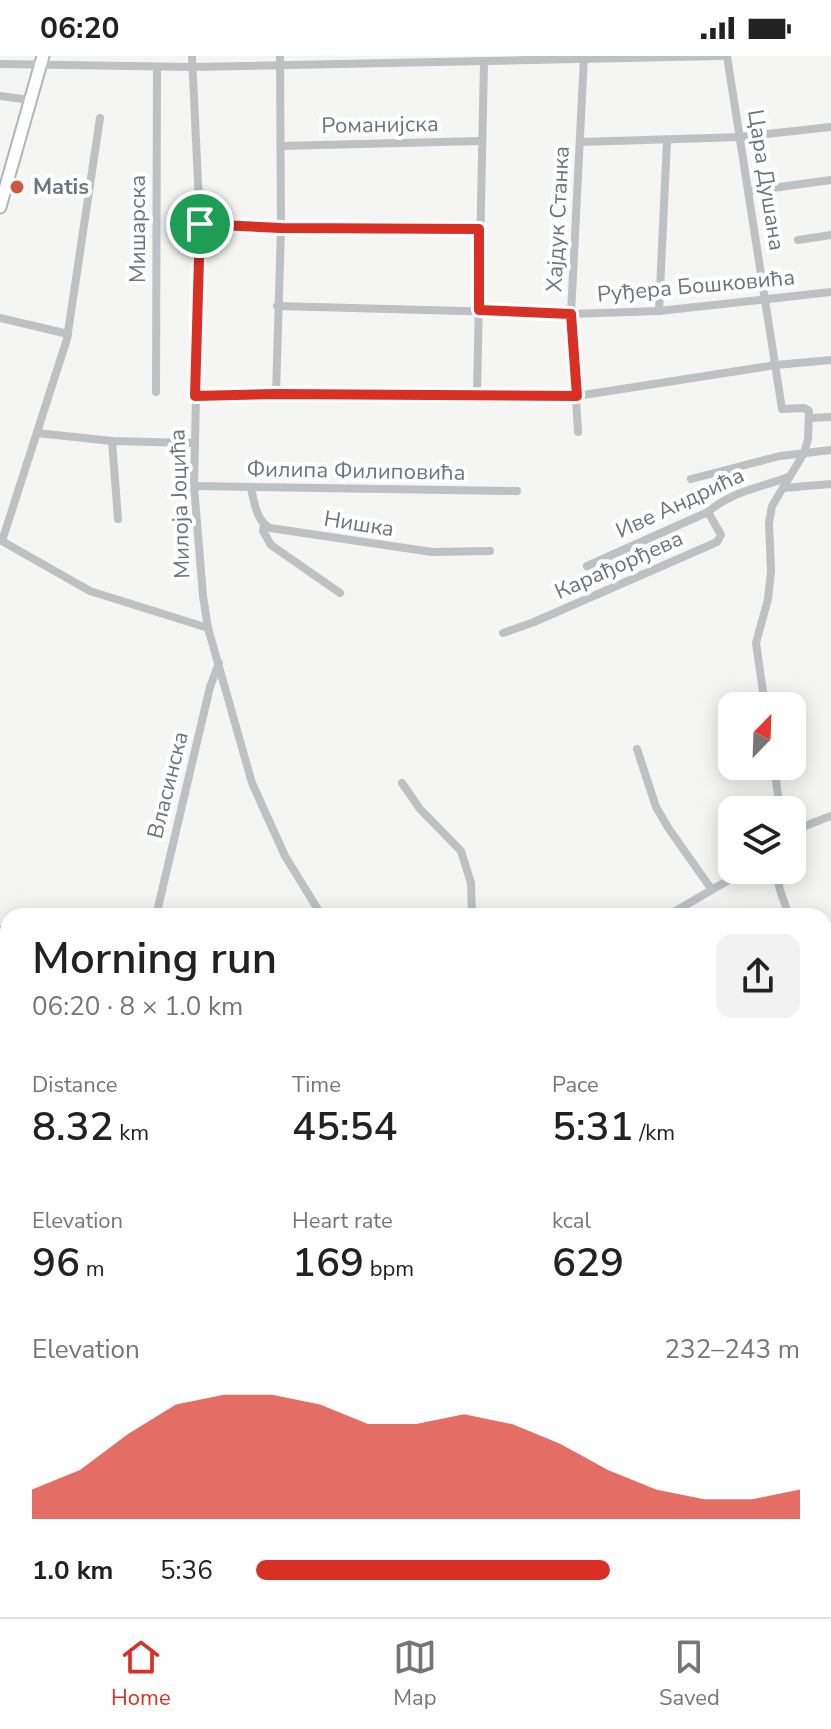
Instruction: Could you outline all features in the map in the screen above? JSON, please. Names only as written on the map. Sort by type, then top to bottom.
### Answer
[{"type":"main road","points":[[0,207],[42,59]]},
{"type":"street","name":"Милоја Јоцића","points":[[192,56],[200,224],[194,486],[203,596],[208,628],[252,783],[285,856],[317,908]]},
{"type":"street","points":[[0,64],[42,59],[193,67],[280,60],[432,59],[484,62],[507,58],[724,56]]},
{"type":"street","name":"Цара Душана","points":[[724,56],[750,191],[782,409],[808,409],[809,418]]},
{"type":"street","name":"Хајдук Станка","points":[[578,432],[571,314],[584,57]]},
{"type":"street","points":[[276,394],[281,228],[280,60]]},
{"type":"street","points":[[477,394],[484,62]]},
{"type":"street","name":"Мишарска","points":[[156,392],[157,67]]},
{"type":"street","points":[[0,96],[30,100]]},
{"type":"street","points":[[100,118],[68,334],[1,541],[90,591],[208,628]]},
{"type":"street","points":[[581,142],[740,137],[831,127]]},
{"type":"street","points":[[659,311],[667,140]]},
{"type":"street","name":"Романијска","points":[[281,146],[481,141]]},
{"type":"street","points":[[750,191],[831,180]]},
{"type":"street","points":[[200,224],[281,228],[479,229]]},
{"type":"street","points":[[798,240],[831,235]]},
{"type":"street","name":"Руђера Бошковића","points":[[277,306],[571,314],[659,311],[831,292]]},
{"type":"street","points":[[0,318],[68,334]]},
{"type":"street","points":[[195,396],[577,396],[776,365],[831,360]]},
{"type":"street","points":[[763,692],[756,643],[768,599],[772,506],[804,453],[809,418],[831,417]]},
{"type":"street","points":[[37,433],[112,441],[194,443]]},
{"type":"street","points":[[112,441],[118,519]]},
{"type":"street","points":[[691,479],[780,456],[831,450]]},
{"type":"street","name":"Иве Андрића","points":[[587,566],[708,512],[745,489],[788,477]]},
{"type":"street","points":[[783,488],[831,484]]},
{"type":"street","name":"Филипа Филиповића","points":[[194,486],[517,491]]},
{"type":"street","points":[[251,488],[264,525],[263,531],[271,545],[340,593]]},
{"type":"street","name":"Карађорђева","points":[[503,633],[717,542],[721,535],[708,512]]},
{"type":"street","name":"Нишка","points":[[264,525],[432,552],[490,551]]},
{"type":"street","name":"Власинска","points":[[158,908],[210,687],[219,663]]},
{"type":"street","points":[[637,749],[656,807],[712,890]]},
{"type":"street","points":[[402,783],[420,809],[461,851],[471,883],[472,908]]},
{"type":"street","points":[[806,826],[831,816]]},
{"type":"street","points":[[681,908],[722,884]]},
{"type":"street","points":[[779,884],[786,908]]},
{"type":"place","name":"Matis","points":[[17,187]]},
{"type":"route","points":[[200,224],[281,228],[479,229],[479,310],[571,314],[577,396],[195,396],[200,224]]}]
